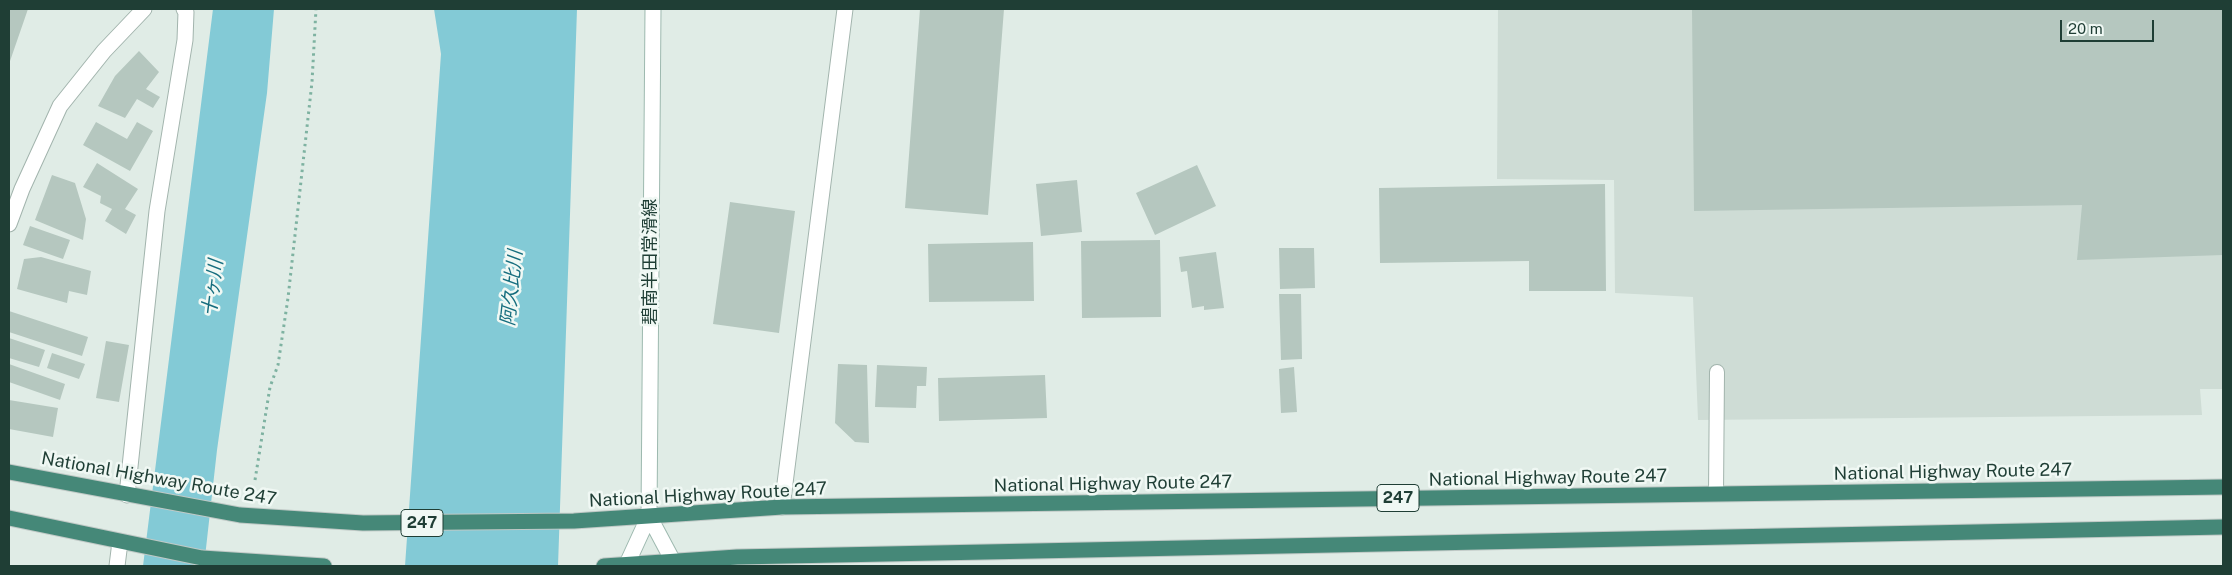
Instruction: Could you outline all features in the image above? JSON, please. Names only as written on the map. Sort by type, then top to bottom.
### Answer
[{"type":"highway","name":"National Highway Route 247","points":[[9,472],[240,515],[363,524],[574,521],[782,507],[2223,487]]},
{"type":"highway","points":[[9,518],[202,558],[324,566]]},
{"type":"highway","points":[[604,566],[674,565],[737,557],[2223,528]]},
{"type":"street","points":[[9,224],[22,189],[60,106],[104,51],[144,9]]},
{"type":"street","points":[[127,495],[157,211],[185,40],[186,12],[184,9]]},
{"type":"street","name":"碧南半田常滑線","points":[[626,566],[649,516],[653,9]]},
{"type":"street","points":[[782,507],[844,9]]},
{"type":"street","name":"碧南半田常滑線","points":[[649,516],[674,565]]},
{"type":"street","points":[[117,566],[120,542]]},
{"type":"lane","points":[[1716,494],[1717,372]]},
{"type":"path","points":[[256,480],[270,387],[278,365],[288,298],[312,82],[316,9]]},
{"type":"shaded area","points":[[1498,9],[2223,9],[2223,389],[2200,389],[2202,415],[1698,420],[1693,297],[1615,293],[1614,180],[1497,179]]},
{"type":"water","name":"十ヶ川","points":[[213,9],[274,9],[267,93],[217,450],[204,566],[143,566]]},
{"type":"water","name":"阿久比川","points":[[434,9],[577,9],[558,566],[405,566],[441,54]]},
{"type":"building","points":[[9,9],[28,9],[9,64]]},
{"type":"building","points":[[920,9],[1004,9],[988,215],[905,208]]},
{"type":"building","points":[[1692,9],[2223,9],[2223,255],[2077,260],[2082,205],[1694,211]]},
{"type":"building","points":[[139,51],[159,72],[146,89],[160,97],[153,108],[137,99],[125,118],[98,106],[115,76]]},
{"type":"building","points":[[96,122],[127,139],[137,122],[153,131],[130,171],[83,145]]},
{"type":"building","points":[[97,163],[138,189],[125,209],[136,215],[126,234],[105,221],[112,209],[100,203],[101,196],[83,187]]},
{"type":"building","points":[[1197,165],[1216,206],[1155,235],[1136,193]]},
{"type":"building","points":[[52,175],[75,183],[86,219],[83,240],[35,220]]},
{"type":"building","points":[[1077,180],[1082,232],[1041,236],[1036,184]]},
{"type":"building","points":[[1605,184],[1606,291],[1529,291],[1529,261],[1380,263],[1379,188]]},
{"type":"building","points":[[730,202],[795,211],[779,333],[713,324]]},
{"type":"building","points":[[30,226],[70,240],[63,259],[23,245]]},
{"type":"building","points":[[1160,240],[1161,317],[1082,318],[1081,241]]},
{"type":"building","points":[[1033,242],[1034,301],[929,302],[928,244]]},
{"type":"building","points":[[1279,248],[1314,248],[1315,288],[1280,289]]},
{"type":"building","points":[[1216,252],[1224,308],[1204,310],[1204,306],[1192,308],[1187,271],[1181,272],[1179,257]]},
{"type":"building","points":[[41,257],[91,271],[87,295],[69,291],[67,303],[17,289],[24,259]]},
{"type":"building","points":[[1279,294],[1301,294],[1302,359],[1281,360]]},
{"type":"building","points":[[9,311],[88,337],[82,356],[9,332]]},
{"type":"building","points":[[9,338],[45,350],[39,367],[9,358]]},
{"type":"building","points":[[106,341],[129,345],[119,402],[96,398]]},
{"type":"building","points":[[52,353],[85,364],[79,379],[47,368]]},
{"type":"building","points":[[9,364],[65,384],[60,400],[9,382]]},
{"type":"building","points":[[838,364],[867,365],[869,443],[855,442],[835,423]]},
{"type":"building","points":[[877,365],[927,367],[926,386],[917,386],[916,408],[875,407]]},
{"type":"building","points":[[1294,367],[1297,412],[1281,413],[1279,369]]},
{"type":"building","points":[[1045,375],[1047,418],[939,421],[938,378]]},
{"type":"building","points":[[9,400],[58,408],[53,437],[9,429]]}]
